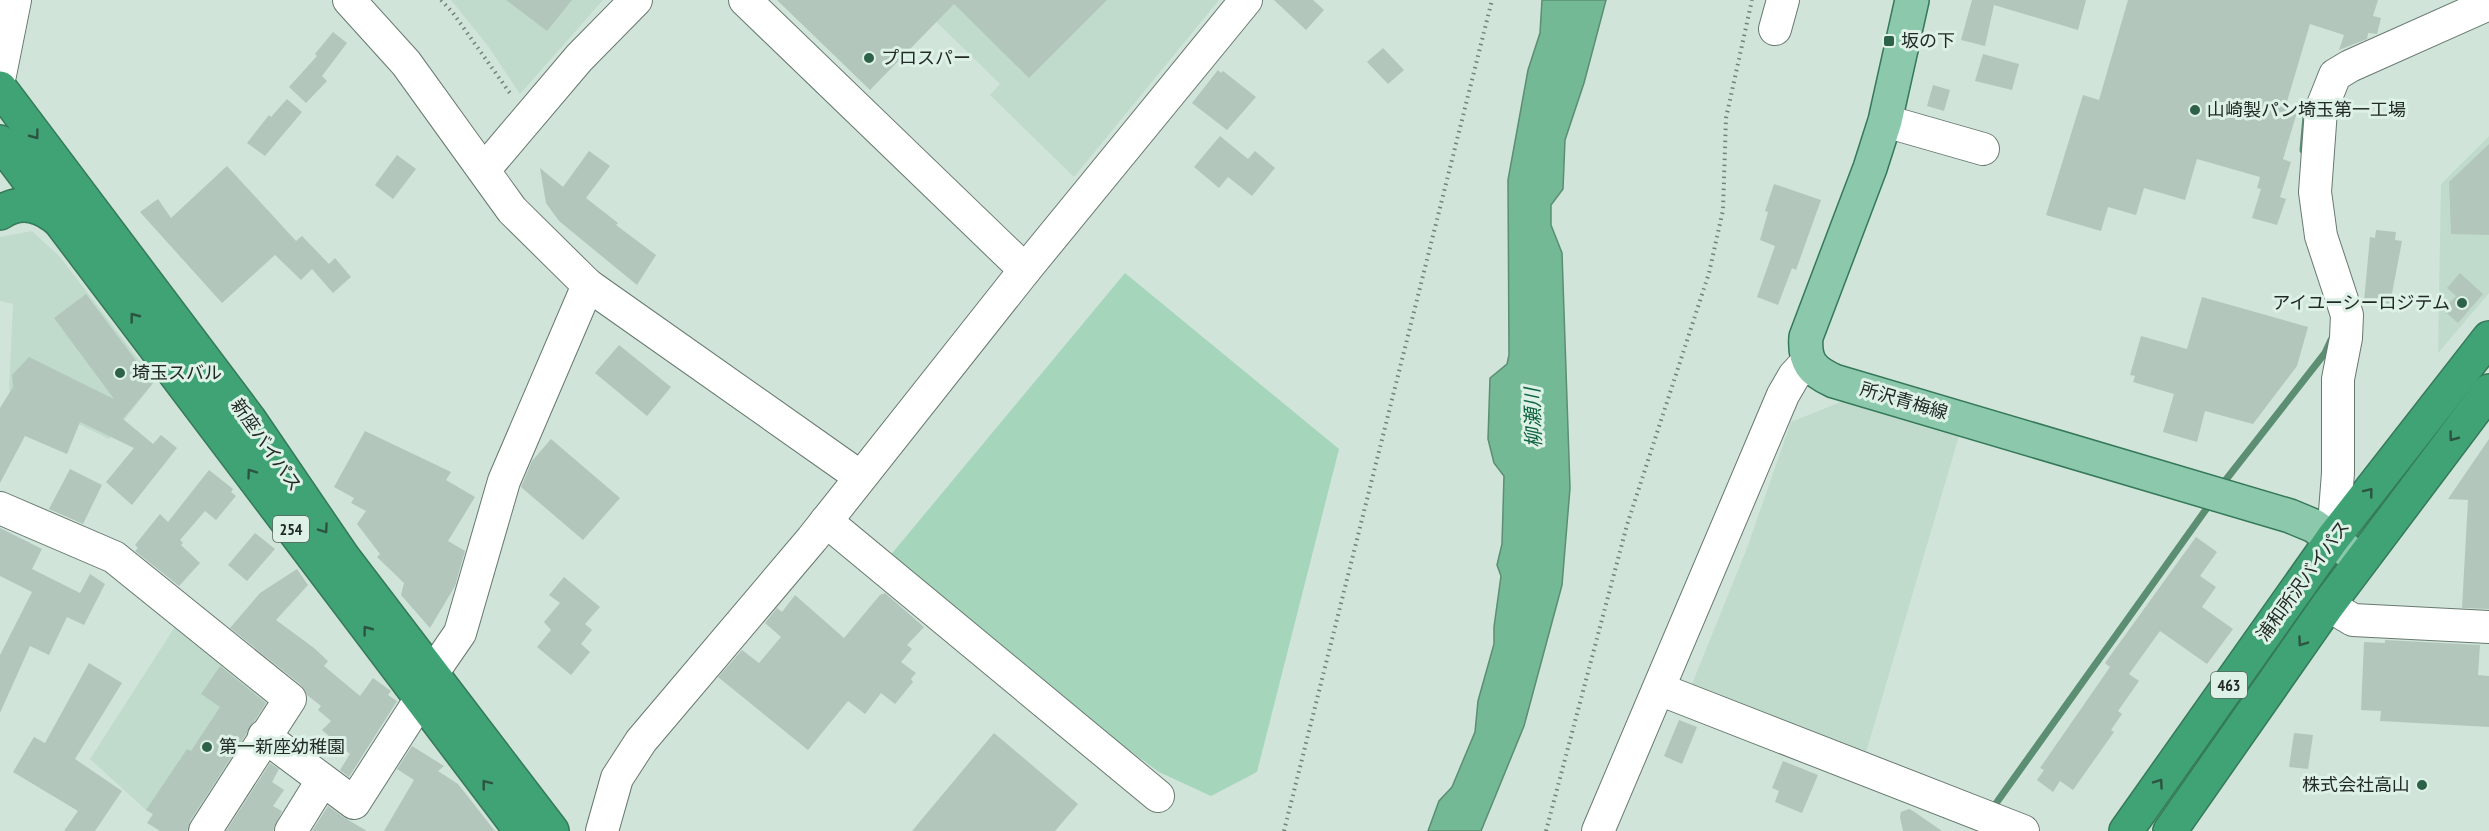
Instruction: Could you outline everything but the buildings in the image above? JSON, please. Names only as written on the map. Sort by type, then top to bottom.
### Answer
[{"type":"highway","name":"新座バイパス","points":[[0,87],[249,419],[343,557],[521,831]]},
{"type":"highway","name":"新座バイパス","points":[[0,142],[426,687],[552,831]]},
{"type":"highway","points":[[0,213],[17,206],[34,205],[47,210],[65,225]]},
{"type":"highway","name":"浦和所沢バイパス","points":[[2126,831],[2333,538],[2489,338]]},
{"type":"highway","name":"浦和所沢バイパス","points":[[2170,831],[2360,560],[2489,391]]},
{"type":"main road","points":[[1807,362],[1805,346],[1809,328],[1857,208],[1885,121],[1912,0]]},
{"type":"main road","name":"所沢青梅線","points":[[1807,362],[1815,372],[1834,381],[2290,516],[2314,526],[2360,560]]},
{"type":"street","points":[[0,75],[15,0]]},
{"type":"street","points":[[349,0],[406,63],[512,210],[588,285],[859,476]]},
{"type":"street","points":[[484,170],[579,58],[636,0]]},
{"type":"street","points":[[745,0],[1025,270]]},
{"type":"street","points":[[602,831],[617,778],[640,741],[826,521],[859,476],[1025,270],[1246,0]]},
{"type":"street","points":[[2333,538],[2338,473],[2338,379],[2346,338],[2347,315],[2319,225],[2315,192],[2321,111],[2335,75],[2489,4]]},
{"type":"street","points":[[1885,121],[1983,149]]},
{"type":"street","points":[[264,736],[354,803],[460,633],[504,481],[588,285]]},
{"type":"street","points":[[1598,831],[1783,395],[1807,362]]},
{"type":"street","points":[[0,508],[114,557],[290,699],[264,736],[205,831]]},
{"type":"street","points":[[826,521],[1158,796]]},
{"type":"street","points":[[2328,605],[2353,620],[2489,627]]},
{"type":"street","points":[[1659,689],[2023,831]]},
{"type":"street","points":[[291,831],[322,781]]},
{"type":"path","points":[[441,0],[453,13],[519,105]]},
{"type":"path","points":[[1284,831],[1492,0]]},
{"type":"path","points":[[1546,831],[1627,525],[1708,273],[1723,210],[1726,118],[1752,0]]},
{"type":"shaded area","points":[[451,0],[603,0],[520,94],[488,46]]},
{"type":"shaded area","points":[[914,0],[1219,0],[1074,177],[990,95],[1000,84]]},
{"type":"shaded area","points":[[2489,136],[2489,293],[2438,353],[2441,184]]},
{"type":"shaded area","points":[[32,231],[60,257],[155,381],[109,439],[9,390],[13,304],[0,301],[0,237]]},
{"type":"shaded area","points":[[1125,273],[1339,449],[1257,772],[1211,796],[1159,772],[1083,717],[889,557]]},
{"type":"shaded area","points":[[1843,401],[1959,436],[1865,756],[1690,689],[1747,548],[1791,422]]},
{"type":"shaded area","points":[[178,622],[280,701],[198,831],[178,831],[146,810],[90,759]]},
{"type":"water","name":"柳瀬川","points":[[1542,0],[1606,0],[1584,83],[1565,140],[1563,189],[1551,205],[1551,225],[1562,253],[1570,488],[1562,585],[1524,726],[1481,831],[1428,831],[1439,801],[1452,787],[1475,732],[1478,701],[1494,644],[1501,576],[1497,565],[1502,544],[1504,476],[1494,463],[1488,439],[1490,378],[1507,364],[1509,355],[1508,180],[1528,70],[1540,33]]},
{"type":"waterway","points":[[2303,150],[2306,116]]},
{"type":"waterway","points":[[2221,486],[2325,353],[2331,340]]},
{"type":"waterway","points":[[1992,809],[2212,501]]},
{"type":"place","name":"坂の下","points":[[1889,41]]},
{"type":"place","name":"プロスパー","points":[[869,58]]},
{"type":"place","name":"山崎製パン埼玉第一工場","points":[[2195,110]]},
{"type":"place","name":"アイユーシーロジテム","points":[[2462,303]]},
{"type":"place","name":"埼玉スバル","points":[[120,373]]},
{"type":"place","name":"第一新座幼稚園","points":[[207,747]]},
{"type":"place","name":"株式会社高山","points":[[2422,785]]}]
